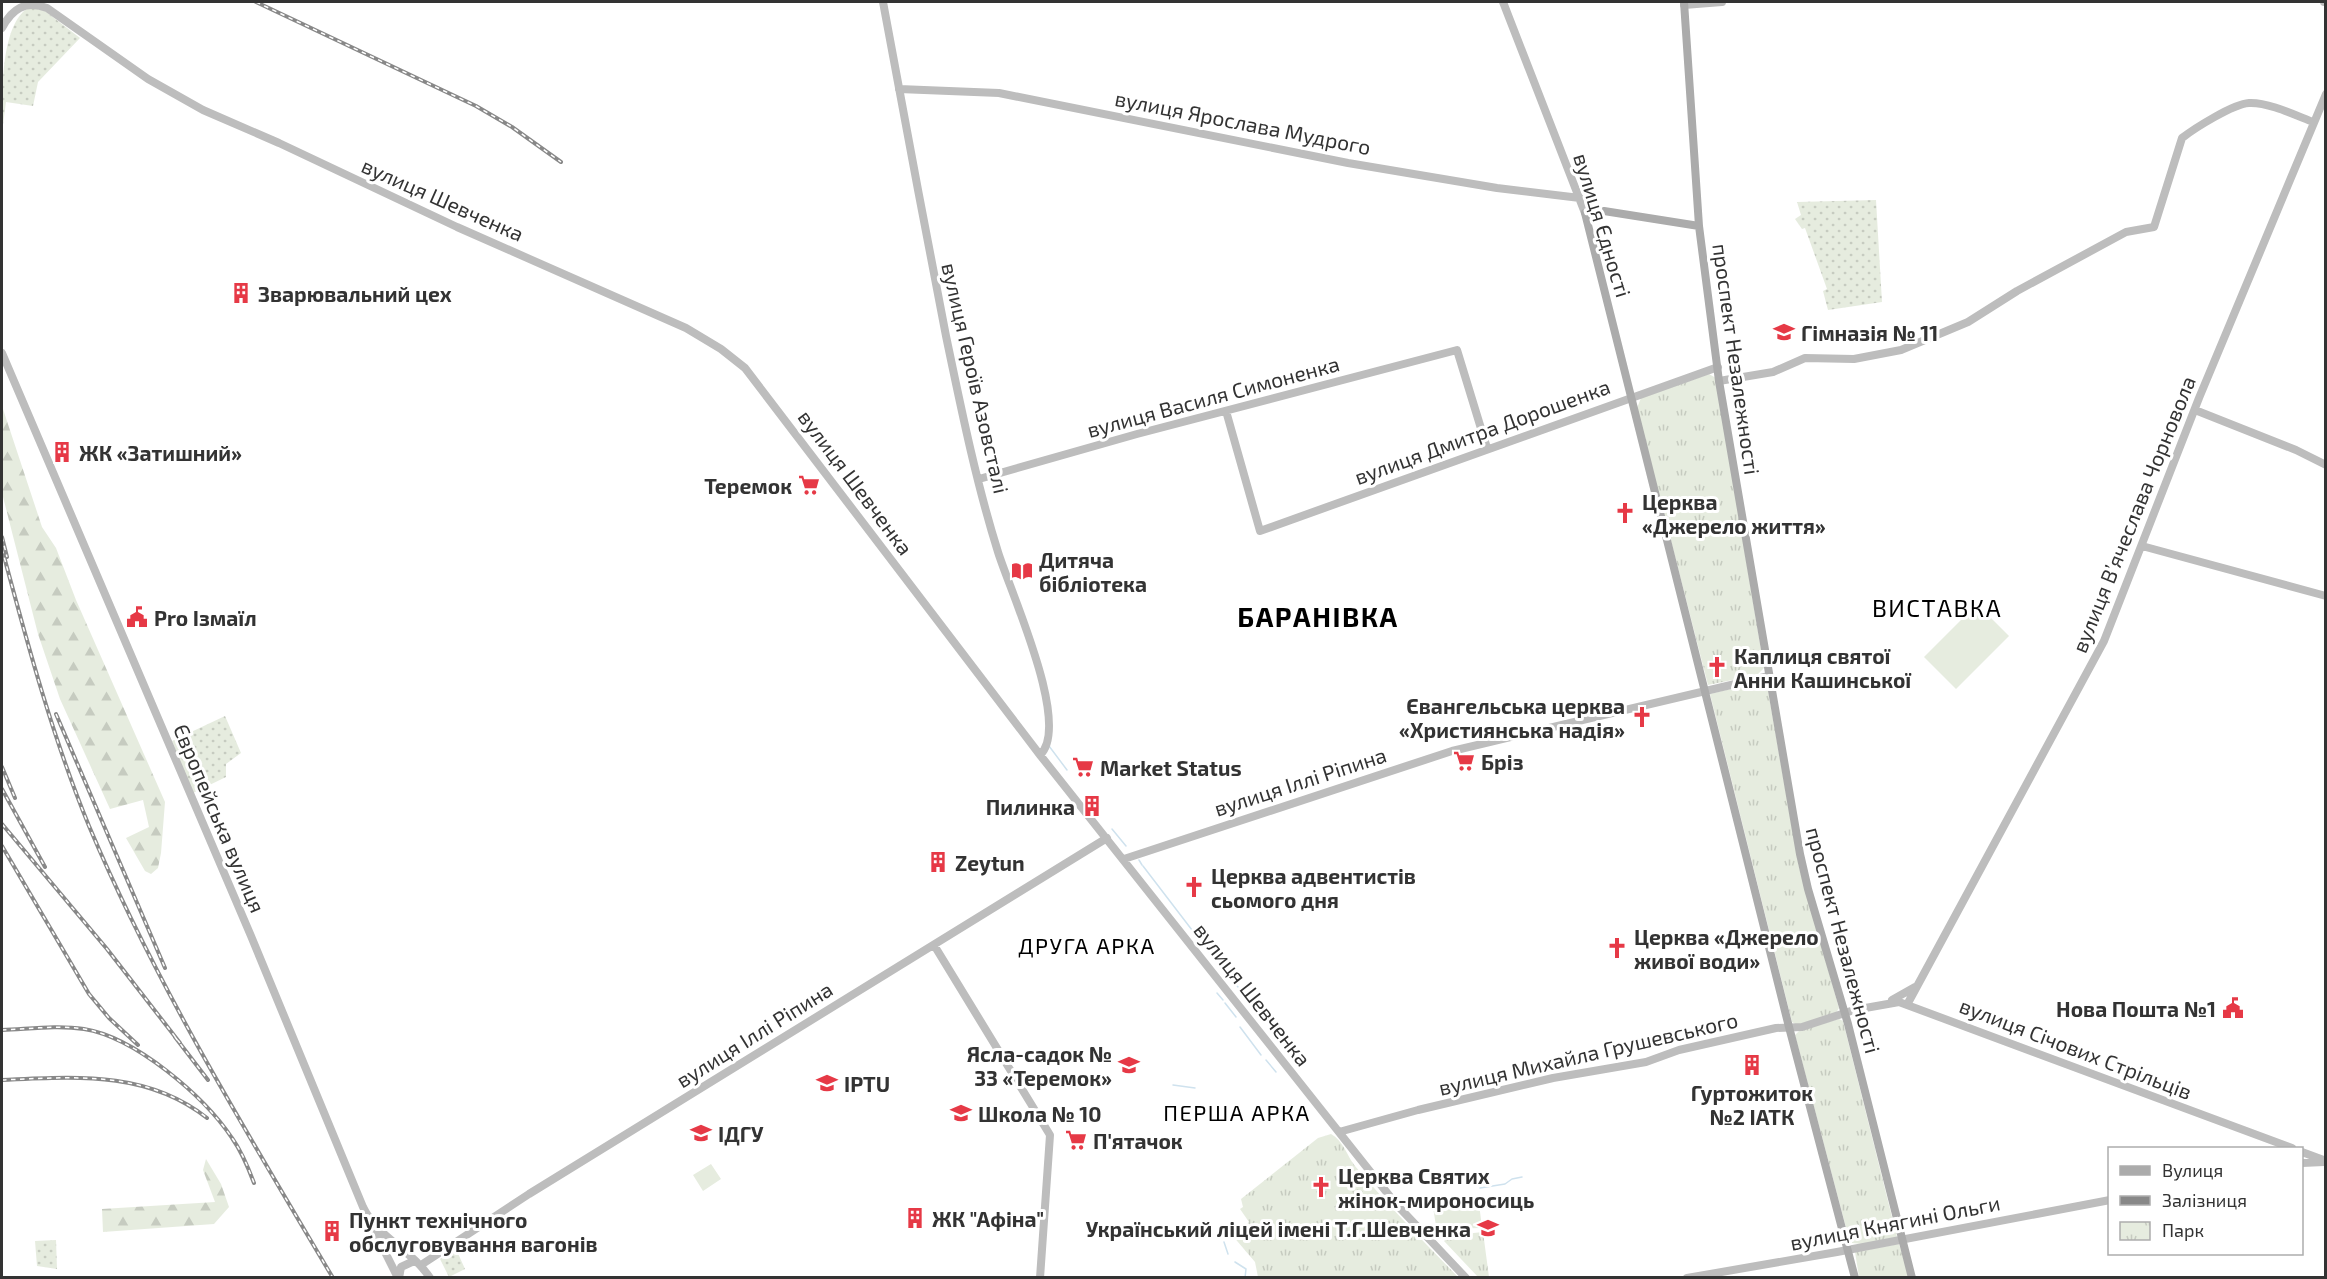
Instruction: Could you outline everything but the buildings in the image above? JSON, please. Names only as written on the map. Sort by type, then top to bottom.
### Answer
[{"type":"main road","name":"проспект Незалежності","points":[[1684,3],[1699,226],[1719,381],[1805,878],[1845,1013],[1912,1278]]},
{"type":"main road","points":[[1585,213],[1604,211],[1699,226]]},
{"type":"main road","name":"вулиця Єдності","points":[[1585,213],[1631,396]]},
{"type":"main road","points":[[1631,396],[1789,1027],[1855,1278]]},
{"type":"street","name":"вулиця Героїв Азовсталі","points":[[883,2],[937,292],[979,479],[998,552],[1048,701],[1048,736],[1045,749],[1040,755]]},
{"type":"street","name":"вулиця Єдності","points":[[1503,2],[1585,213]]},
{"type":"street","points":[[1684,3],[1722,2]]},
{"type":"street","name":"вулиця Шевченка","points":[[2,28],[7,19],[23,6],[37,5],[47,8],[178,98],[457,227],[676,324],[721,349],[761,386],[1040,755],[1396,1204],[1466,1278]]},
{"type":"street","name":"вулиця Ярослава Мудрого","points":[[899,89],[999,93],[1358,165],[1497,188],[1580,198]]},
{"type":"street","name":"вулиця Вʼячеслава Чорновола","points":[[1908,1003],[2099,650],[2194,410],[2325,94]]},
{"type":"street","points":[[1719,381],[1773,372],[1805,358],[1854,359],[1907,348],[1968,322],[2022,287],[2126,232],[2154,227],[2182,138],[2192,129],[2246,103],[2265,106],[2313,122]]},
{"type":"street","name":"вулиця Василя Симоненка","points":[[979,479],[1457,350],[1488,448]]},
{"type":"street","name":"Європейська вулиця","points":[[2,353],[256,947],[368,1218],[418,1263],[430,1278]]},
{"type":"street","name":"вулиця Дмитра Дорошенка","points":[[1226,411],[1260,531],[1631,396],[1718,367]]},
{"type":"street","points":[[2194,410],[2296,450],[2325,465]]},
{"type":"street","points":[[2142,546],[2325,596]]},
{"type":"street","name":"вулиця Іллі Ріпина","points":[[1124,859],[1452,751],[1769,676]]},
{"type":"street","points":[[1085,851],[1096,835],[1091,818]]},
{"type":"street","name":"вулиця Іллі Ріпина","points":[[399,1278],[404,1264],[418,1263],[1107,838]]},
{"type":"street","points":[[1140,879],[1136,862],[1147,851]]},
{"type":"street","points":[[934,945],[1048,1129],[1050,1152],[1040,1278]]},
{"type":"street","points":[[1885,1003],[1905,995],[1918,983]]},
{"type":"street","points":[[1918,983],[1919,1000],[1931,1011]]},
{"type":"street","name":"вулиця Січових Стрільців","points":[[1845,1013],[1885,1003],[1908,1003],[2287,1147]]},
{"type":"street","name":"вулиця Михайла Грушевського","points":[[1339,1132],[1418,1110],[1553,1078],[1646,1062],[1679,1050],[1789,1027],[1802,1027],[1845,1013]]},
{"type":"street","points":[[2303,1153],[2325,1161]]},
{"type":"street","points":[[2303,1161],[2312,1156]]},
{"type":"street","points":[[2303,1162],[2325,1161]]},
{"type":"street","name":"вулиця Княгині Ольги","points":[[1687,1278],[2108,1200]]},
{"type":"street","points":[[368,1218],[399,1278]]},
{"type":"street","points":[[380,1244],[388,1238]]},
{"type":"green space","points":[[30,7],[45,11],[80,38],[38,82],[33,106],[6,102],[2,132],[3,80],[8,43],[20,15]]},
{"type":"green space","points":[[1876,200],[1882,302],[1828,310],[1823,291],[1827,289],[1805,228],[1802,229],[1795,219],[1801,215],[1797,202]]},
{"type":"green space","points":[[1709,374],[1716,378],[1764,668],[1757,675],[1708,685],[1637,408],[1641,398]]},
{"type":"green space","points":[[2,406],[42,527],[56,548],[76,600],[165,802],[161,853],[158,868],[151,874],[145,871],[126,838],[149,827],[143,800],[110,809],[60,699],[38,634],[2,493]]},
{"type":"green space","points":[[1977,604],[2009,636],[1956,689],[1924,657]]},
{"type":"green space","points":[[1763,681],[1767,685],[1799,867],[1839,1008],[1836,1013],[1797,1025],[1792,1022],[1710,694]]},
{"type":"green space","points":[[225,716],[241,753],[226,764],[226,777],[193,793],[172,741]]},
{"type":"green space","points":[[1839,1019],[1843,1021],[1897,1237],[1862,1244],[1852,1243],[1849,1239],[1795,1035],[1800,1030]]},
{"type":"green space","points":[[1331,1134],[1342,1144],[1355,1166],[1458,1277],[1258,1277],[1255,1262],[1232,1235],[1249,1222],[1240,1209],[1243,1207],[1241,1199],[1318,1138]]},
{"type":"green space","points":[[206,1159],[221,1184],[229,1207],[214,1224],[103,1232],[102,1209],[215,1202],[203,1170]]},
{"type":"green space","points":[[711,1164],[721,1179],[703,1191],[693,1175]]},
{"type":"green space","points":[[1478,1195],[1482,1228],[1440,1229],[1436,1226],[1432,1201]]},
{"type":"green space","points":[[1483,1232],[1489,1277],[1478,1277],[1444,1241],[1455,1235]]},
{"type":"green space","points":[[56,1240],[57,1269],[37,1266],[35,1241]]},
{"type":"green space","points":[[1899,1244],[1909,1277],[1859,1277],[1855,1252]]},
{"type":"green space","points":[[456,1249],[465,1269],[449,1277],[440,1259]]},
{"type":"waterway","points":[[1049,746],[1067,770]]},
{"type":"waterway","points":[[1112,829],[1126,846]]},
{"type":"waterway","points":[[1139,860],[1142,865]]},
{"type":"waterway","points":[[1143,866],[1205,947]]},
{"type":"waterway","points":[[1209,952],[1238,987]]},
{"type":"waterway","points":[[1217,993],[1223,1000]]},
{"type":"waterway","points":[[1225,1003],[1236,1017]]},
{"type":"waterway","points":[[1240,1027],[1261,1055]]},
{"type":"waterway","points":[[1266,1060],[1276,1072]]},
{"type":"waterway","points":[[1173,1085],[1195,1088]]},
{"type":"waterway","points":[[1480,1188],[1505,1184],[1512,1179],[1522,1177]]},
{"type":"waterway","points":[[1224,1242],[1228,1254]]},
{"type":"waterway","points":[[1235,1262],[1246,1269],[1245,1278]]},
{"type":"railway","points":[[256,2],[476,106],[512,127],[561,162]]},
{"type":"railway","points":[[2,537],[7,557]]},
{"type":"railway","points":[[2,549],[63,758],[89,826],[115,884],[203,1056],[333,1278]]},
{"type":"railway","points":[[56,714],[165,968]]},
{"type":"railway","points":[[2,767],[15,798]]},
{"type":"railway","points":[[2,789],[45,867]]},
{"type":"railway","points":[[2,824],[107,949],[180,1043]]},
{"type":"railway","points":[[2,846],[89,994],[109,1018],[138,1045]]},
{"type":"railway","points":[[2,1030],[53,1027],[84,1029],[104,1034],[146,1056],[186,1087],[220,1122],[239,1149],[254,1183]]},
{"type":"railway","points":[[175,1037],[208,1080]]},
{"type":"railway","points":[[2,1080],[82,1078],[134,1084],[159,1091],[184,1102],[207,1118]]},
{"type":"place","name":"Зварювальний цех","points":[[241,293]]},
{"type":"place","name":"Гімназія № 11","points":[[1784,332]]},
{"type":"place","name":"ЖК «Затишний»","points":[[62,452]]},
{"type":"place","name":"Теремок","points":[[809,485]]},
{"type":"place","name":"Церква «Джерело життя»","points":[[1625,513]]},
{"type":"place","name":"Дитяча бібліотека","points":[[1022,571]]},
{"type":"place","name":"Pro Ізмаїл","points":[[137,617]]},
{"type":"place","name":"Каплиця cвятої Анни Кашинської","points":[[1717,667]]},
{"type":"place","name":"Євангельська церква «Християнська надія»","points":[[1642,717]]},
{"type":"place","name":"Бріз","points":[[1464,761]]},
{"type":"place","name":"Market Status","points":[[1083,767]]},
{"type":"place","name":"Пилинка","points":[[1092,806]]},
{"type":"place","name":"Zeytun","points":[[938,862]]},
{"type":"place","name":"Церква адвентистів сьомого дня","points":[[1194,887]]},
{"type":"place","name":"Церква «Джерело живої води»","points":[[1617,948]]},
{"type":"place","name":"Нова Пошта №1","points":[[2233,1008]]},
{"type":"place","name":"Ясла-садок № 33 «Теремок»","points":[[1129,1065]]},
{"type":"place","name":"Гуртожиток №2 ІАТК","points":[[1752,1065]]},
{"type":"place","name":"IPTU","points":[[827,1083]]},
{"type":"place","name":"Школа № 10","points":[[961,1113]]},
{"type":"place","name":"ІДГУ","points":[[701,1133]]},
{"type":"place","name":"П'ятачок","points":[[1076,1140]]},
{"type":"place","name":"Церква Святих жінок-мироносиць","points":[[1321,1187]]},
{"type":"place","name":"ЖК \"Афіна\"","points":[[915,1218]]},
{"type":"place","name":"Український ліцей імені Т.Г.Шевченка","points":[[1488,1228]]},
{"type":"place","name":"Пункт технічного обслуговування вагонів","points":[[332,1231]]},
{"type":"district","name":"ВИСТАВКА","points":[[1937,607]]},
{"type":"district","name":"БАРАНІВКА","points":[[1318,616]]},
{"type":"district","name":"ДРУГА АРКА","points":[[1087,945]]},
{"type":"district","name":"ПЕРША АРКА","points":[[1237,1112]]}]
